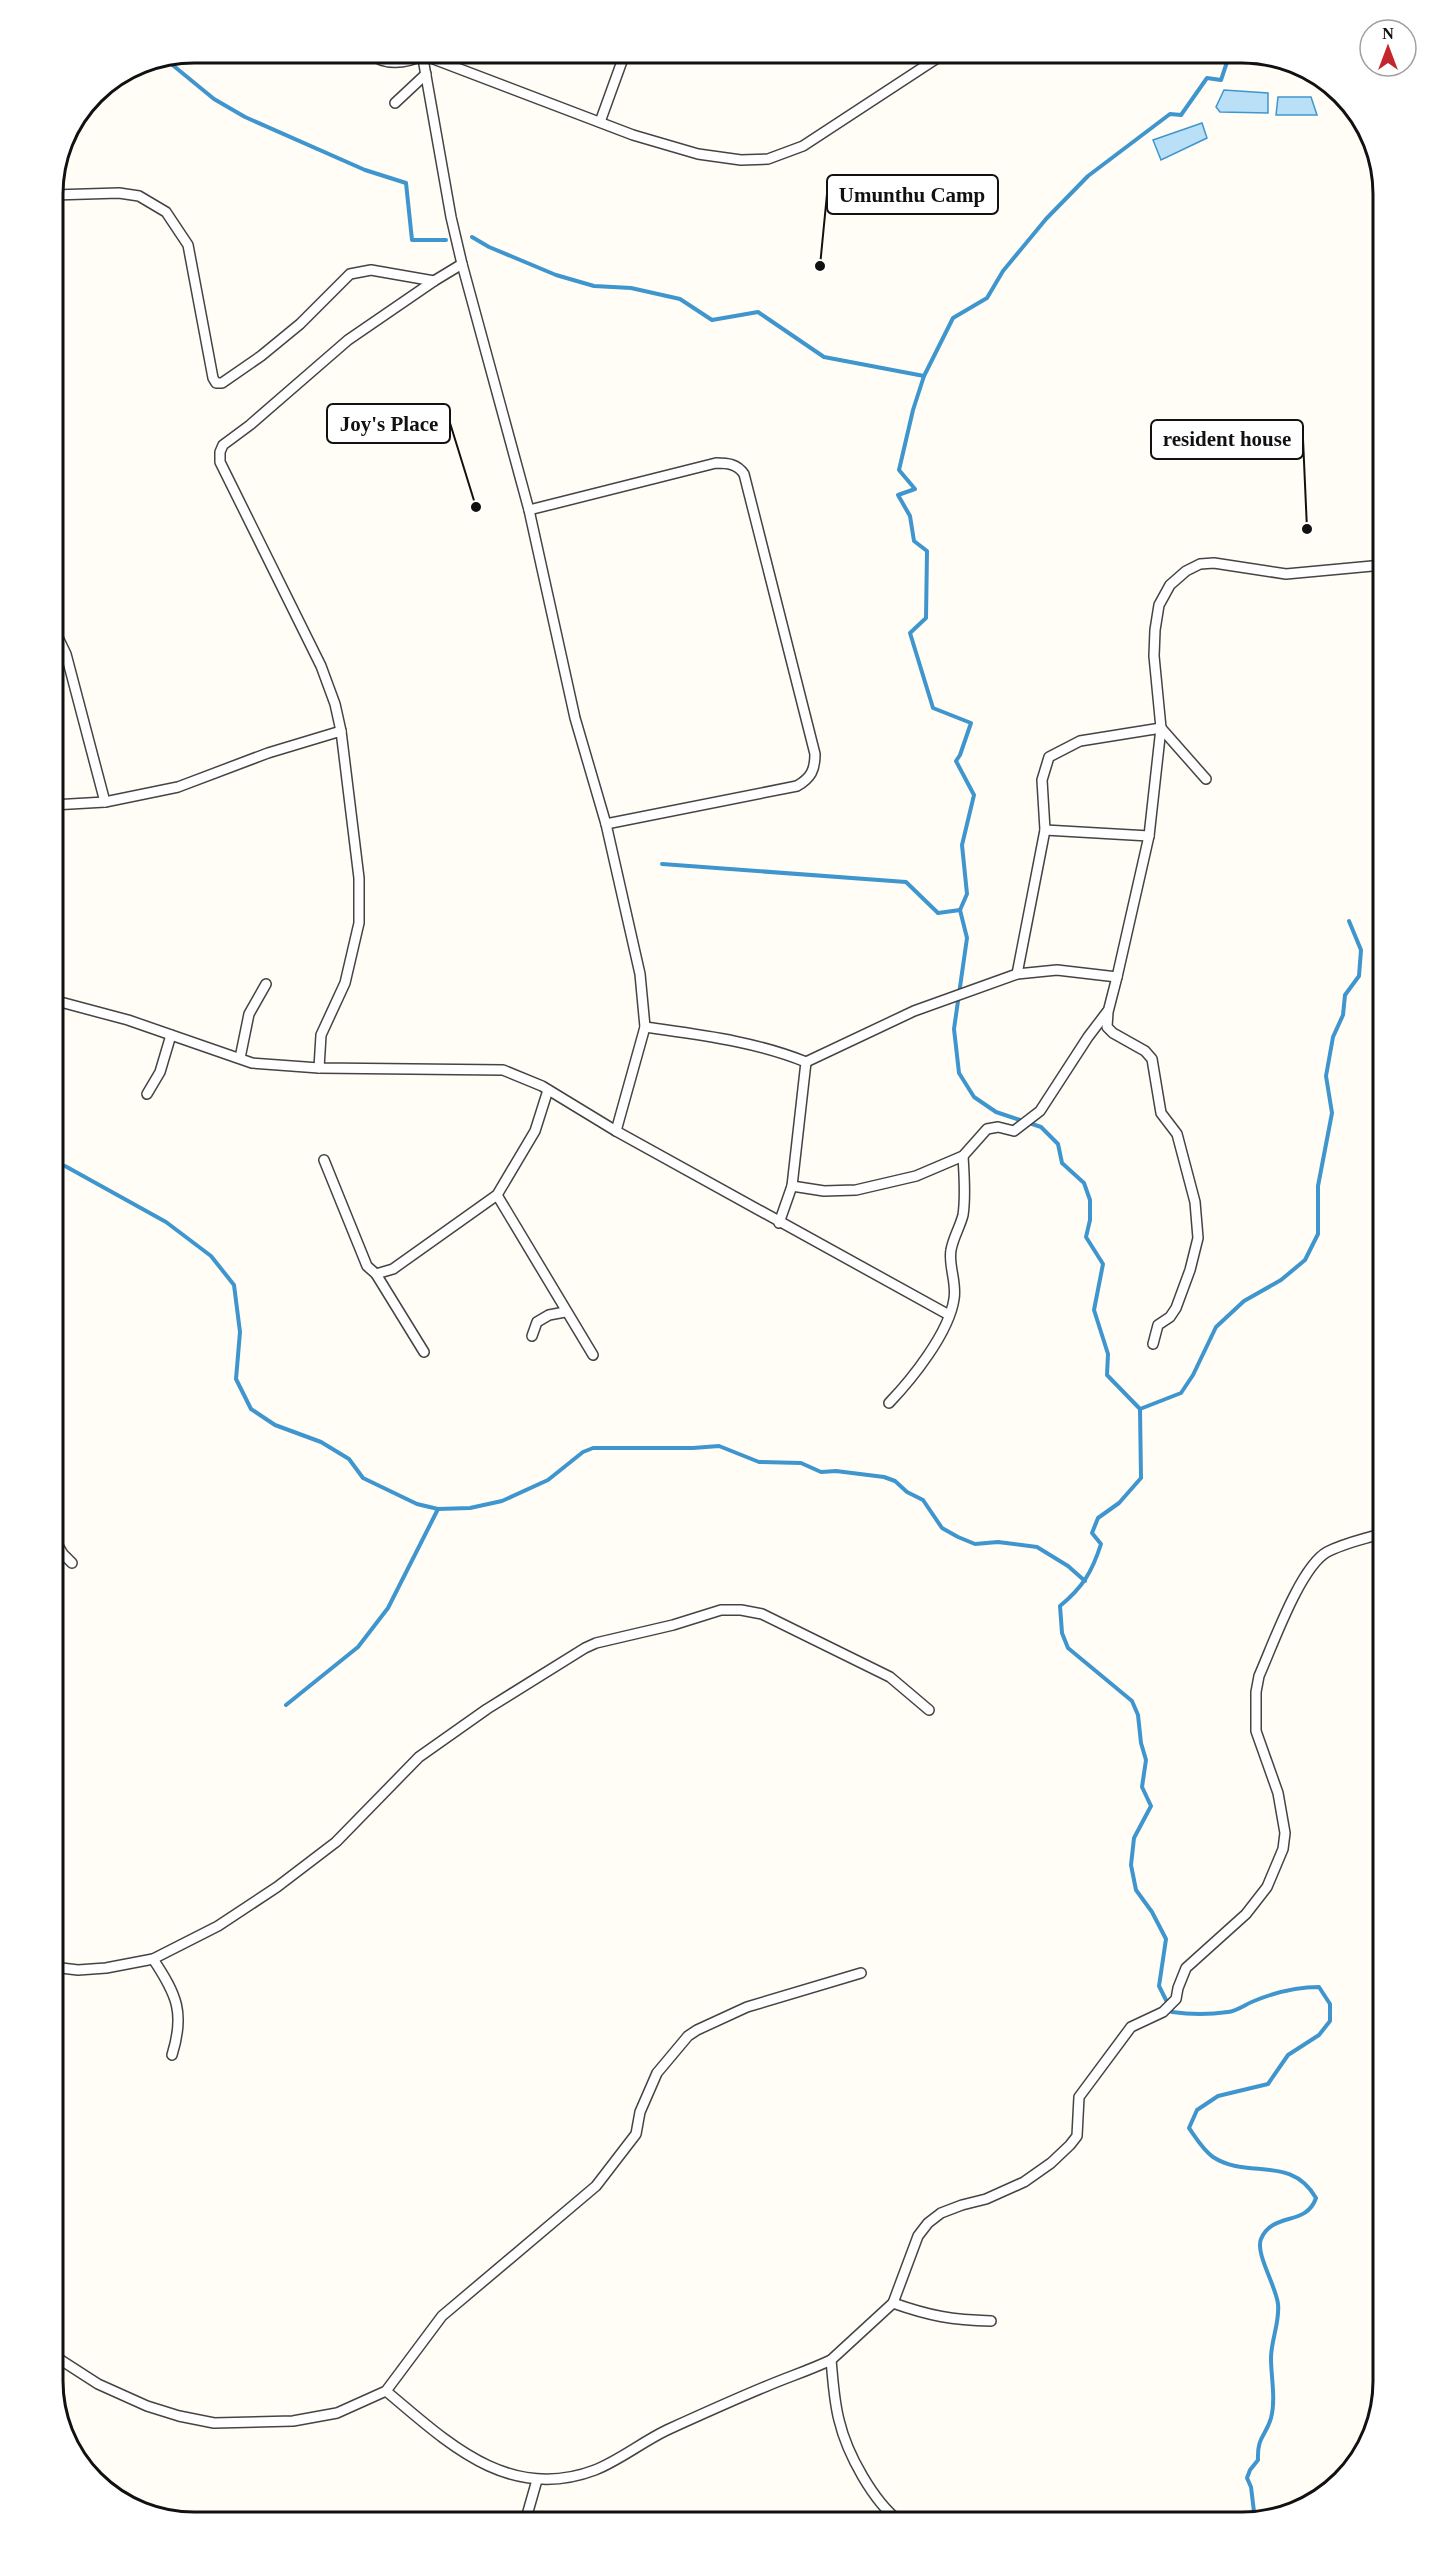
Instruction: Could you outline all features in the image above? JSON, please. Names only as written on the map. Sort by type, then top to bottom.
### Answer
[{"type":"street","points":[[424,63],[451,217],[462,264],[529,510],[575,718],[606,824],[640,974],[645,1027],[616,1131]]},
{"type":"street","points":[[446,63],[600,122],[698,154],[741,160],[768,159],[803,146],[930,63]]},
{"type":"street","points":[[600,122],[621,63]]},
{"type":"street","points":[[395,103],[426,74]]},
{"type":"street","points":[[63,194],[88,193],[139,196],[166,213],[188,245],[213,378],[218,383],[261,356],[300,324],[350,274],[371,270],[434,280]]},
{"type":"street","points":[[319,1068],[321,1035],[345,983],[359,923],[359,878],[341,731],[335,704],[321,666],[220,462],[220,452],[223,445],[250,425],[348,340],[434,280],[462,264]]},
{"type":"street","points":[[529,510],[716,463],[732,464],[740,468],[744,474],[815,754],[813,773],[797,786],[606,824]]},
{"type":"street","points":[[1153,1344],[1158,1325],[1170,1317],[1182,1295],[1195,1255],[1198,1222],[1178,1134],[1166,1121],[1158,1105],[1152,1059],[1145,1051],[1110,1031],[1106,1023],[1149,836],[1161,728],[1154,656],[1159,605],[1170,585],[1186,571],[1200,564],[1214,563],[1286,574],[1373,566]]},
{"type":"street","points":[[63,648],[105,802]]},
{"type":"street","points":[[1161,728],[1206,779]]},
{"type":"street","points":[[1017,974],[1045,830],[1042,780],[1049,757],[1080,741],[1161,728]]},
{"type":"street","points":[[63,804],[105,802],[178,787],[268,753],[341,731]]},
{"type":"street","points":[[1045,830],[1149,836]]},
{"type":"street","points":[[645,1027],[740,1041],[776,1050],[806,1062],[914,1011],[1017,974],[1057,970],[1117,977]]},
{"type":"street","points":[[240,1058],[249,1014],[266,984]]},
{"type":"street","points":[[63,1003],[128,1020],[240,1058],[268,1065],[319,1068],[503,1070],[523,1076],[779,1223],[949,1315]]},
{"type":"street","points":[[792,1186],[835,1191],[874,1187],[916,1176],[963,1156],[987,1129],[998,1127],[1014,1131],[1040,1111],[1088,1037],[1108,1012]]},
{"type":"street","points":[[147,1094],[160,1072],[171,1035]]},
{"type":"street","points":[[779,1223],[792,1186],[806,1062]]},
{"type":"street","points":[[376,1274],[393,1269],[497,1195],[535,1131],[548,1090]]},
{"type":"street","points":[[889,1403],[904,1387],[934,1344],[949,1315],[954,1298],[955,1277],[950,1252],[960,1228],[965,1202],[963,1156]]},
{"type":"street","points":[[324,1160],[367,1266],[376,1274],[424,1352]]},
{"type":"street","points":[[497,1195],[565,1312],[593,1354]]},
{"type":"street","points":[[532,1336],[537,1322],[549,1315],[565,1312]]},
{"type":"street","points":[[386,2391],[435,2432],[479,2463],[510,2476],[537,2480],[576,2476],[596,2469],[656,2435],[831,2360],[893,2303],[918,2236],[928,2223],[941,2213],[1003,2193],[1051,2163],[1077,2136],[1078,2103],[1083,2090],[1131,2027],[1163,2012],[1176,1999],[1186,1968],[1246,1914],[1267,1887],[1283,1849],[1285,1833],[1278,1792],[1256,1731],[1256,1692],[1259,1676],[1300,1585],[1316,1561],[1325,1553],[1338,1547],[1373,1536]]},
{"type":"street","points":[[63,1554],[72,1563]]},
{"type":"street","points":[[63,1968],[78,1970],[106,1968],[153,1959],[218,1926],[277,1887],[336,1842],[419,1757],[487,1709],[596,1642],[673,1625],[721,1610],[752,1612],[790,1627],[890,1677],[929,1710]]},
{"type":"street","points":[[153,1959],[166,1979],[179,2018],[179,2032],[172,2055]]},
{"type":"street","points":[[63,2362],[98,2384],[147,2406],[179,2416],[214,2423],[293,2421],[337,2413],[386,2391],[442,2316],[596,2186],[636,2134],[640,2112],[657,2073],[688,2036],[747,2007],[861,1973]]},
{"type":"street","points":[[893,2303],[929,2315],[957,2321],[991,2321]]},
{"type":"street","points":[[831,2360],[839,2421],[854,2462],[887,2512]]},
{"type":"street","points":[[528,2512],[537,2480]]},
{"type":"water","points":[[1224,90],[1268,93],[1268,113],[1220,112],[1216,107]]},
{"type":"water","points":[[1278,97],[1311,97],[1317,115],[1276,115]]},
{"type":"water","points":[[1202,123],[1207,138],[1161,160],[1153,140]]},
{"type":"waterway","points":[[1140,1409],[1107,1375],[1108,1354],[1094,1310],[1103,1264],[1086,1237],[1090,1220],[1090,1200],[1084,1183],[1062,1163],[1058,1144],[1041,1127],[996,1112],[974,1097],[959,1073],[954,1029],[967,938],[960,910],[967,894],[962,845],[974,795],[956,761],[971,723],[933,708],[910,633],[926,618],[927,551],[914,541],[910,516],[898,495],[915,489],[899,470],[913,410],[924,376],[953,318],[987,298],[1003,271],[1046,219],[1088,176],[1170,114],[1181,115],[1207,78],[1221,80],[1227,63]]},
{"type":"waterway","points":[[173,65],[214,99],[245,117],[365,170],[406,183],[412,240],[446,240]]},
{"type":"waterway","points":[[472,237],[489,247],[556,275],[594,286],[631,288],[680,299],[712,320],[758,312],[824,357],[924,376]]},
{"type":"waterway","points":[[662,864],[906,882],[938,913],[960,910]]},
{"type":"waterway","points":[[1254,2511],[1251,2487],[1247,2478],[1258,2460],[1259,2446],[1271,2418],[1273,2396],[1271,2351],[1278,2311],[1276,2297],[1261,2253],[1261,2239],[1266,2230],[1273,2225],[1305,2213],[1316,2198],[1306,2185],[1294,2176],[1282,2172],[1226,2164],[1213,2157],[1189,2128],[1197,2110],[1218,2096],[1268,2084],[1288,2055],[1319,2035],[1330,2021],[1330,2004],[1319,1987],[1311,1987],[1278,1993],[1228,2012],[1214,2014],[1172,2012],[1159,1986],[1166,1939],[1152,1912],[1136,1890],[1131,1865],[1134,1838],[1151,1806],[1142,1787],[1146,1760],[1141,1743],[1138,1715],[1132,1701],[1068,1648],[1062,1633],[1060,1606],[1081,1585],[1094,1563],[1101,1544],[1092,1533],[1098,1518],[1119,1503],[1141,1478],[1140,1409],[1181,1393],[1193,1375],[1216,1327],[1244,1301],[1281,1280],[1305,1260],[1318,1234],[1318,1186],[1332,1113],[1326,1076],[1333,1037],[1343,1015],[1345,995],[1359,976],[1361,950],[1349,921]]},
{"type":"waterway","points":[[65,1166],[166,1222],[211,1256],[234,1285],[240,1332],[236,1379],[251,1409],[275,1425],[321,1442],[349,1459],[363,1478],[417,1504],[438,1509],[470,1508],[502,1501],[548,1480],[583,1452],[593,1448],[719,1446],[759,1462],[801,1463],[821,1472],[836,1471],[884,1477],[895,1481],[907,1492],[923,1500],[942,1528],[958,1537],[975,1544],[998,1542],[1037,1547],[1068,1566],[1085,1581]]},
{"type":"waterway","points":[[286,1705],[358,1647],[388,1608],[438,1509]]},
{"type":"place","name":"Umunthu Camp","points":[[820,266]]},
{"type":"place","name":"Joy's Place","points":[[476,507]]},
{"type":"place","name":"resident house","points":[[1307,529]]}]
